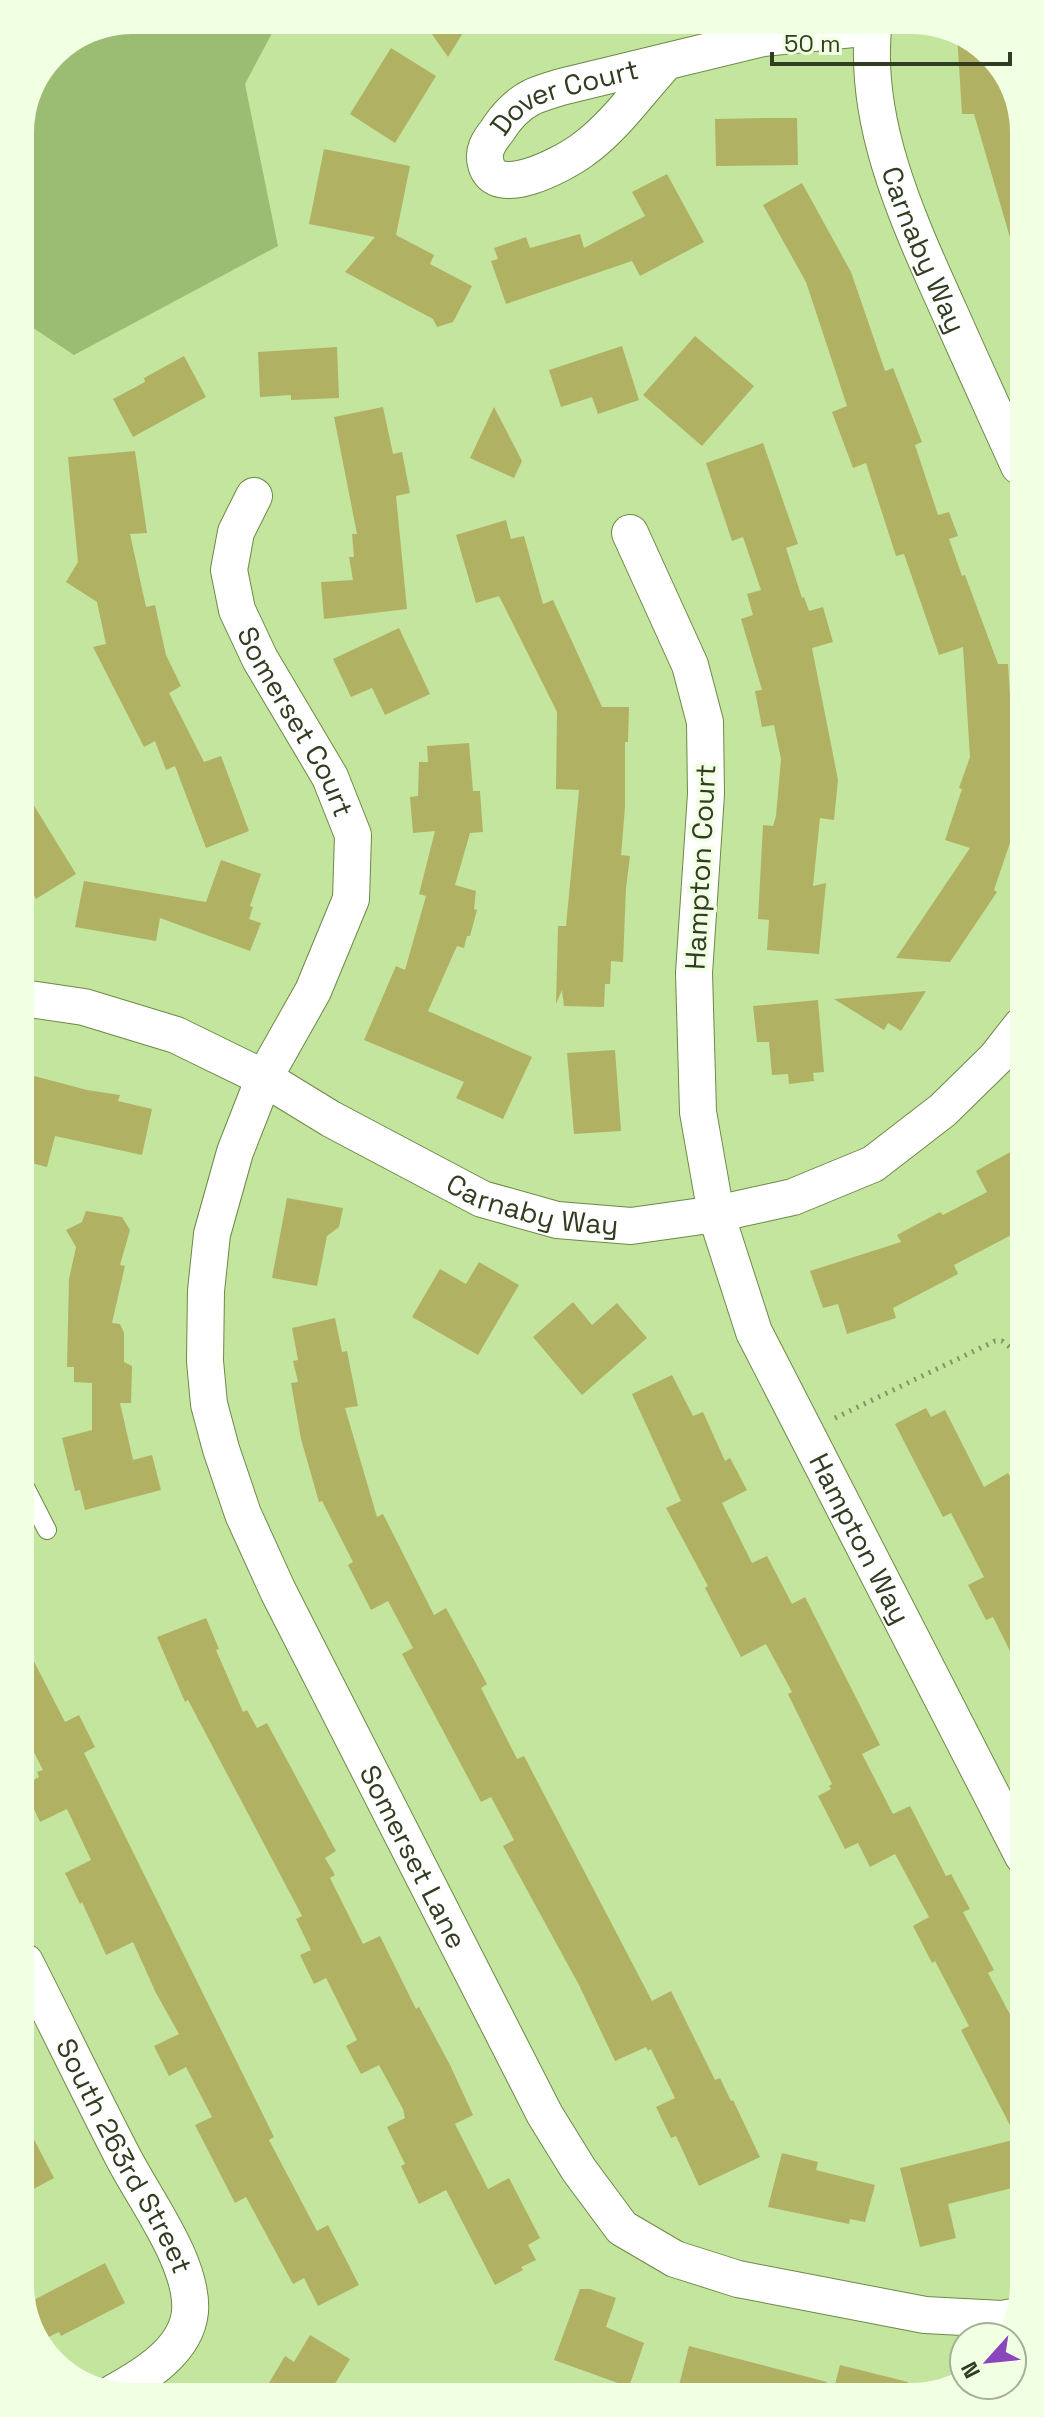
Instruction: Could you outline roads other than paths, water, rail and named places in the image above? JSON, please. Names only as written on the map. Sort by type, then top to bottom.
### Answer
[{"type":"street","name":"Dover Court","points":[[666,62],[604,131],[581,151],[520,179],[504,181],[492,176],[487,169],[484,155],[488,143],[505,119],[529,98],[561,87],[763,38],[795,34]]},
{"type":"street","name":"Carnaby Way","points":[[874,34],[875,91],[889,161],[909,222],[1010,446]]},
{"type":"street","name":"Somerset Court","points":[[254,496],[236,532],[229,570],[237,610],[260,659],[330,777],[353,835],[351,899],[313,991],[264,1078]]},
{"type":"street","name":"Hampton Court","points":[[630,533],[690,665],[705,722],[706,794],[694,973],[698,1112],[716,1214]]},
{"type":"street","name":"Carnaby Way","points":[[34,1000],[84,1007],[176,1035],[264,1078],[331,1119],[482,1199],[557,1220],[631,1226],[716,1214],[793,1197],[873,1164],[943,1110],[1010,1040]]},
{"type":"street","name":"Somerset Lane","points":[[264,1078],[235,1152],[212,1234],[206,1291],[205,1361],[209,1404],[221,1449],[243,1514],[278,1591],[545,2115],[579,2170],[622,2228],[675,2259],[738,2279],[925,2315],[1004,2319]]},
{"type":"street","name":"Hampton Way","points":[[716,1214],[754,1332],[1010,1831]]},
{"type":"street","name":"South 263rd Street","points":[[34,1980],[183,2270],[189,2293],[190,2314],[183,2335],[169,2353],[132,2383]]},
{"type":"lane","points":[[34,1505],[47,1530]]}]
